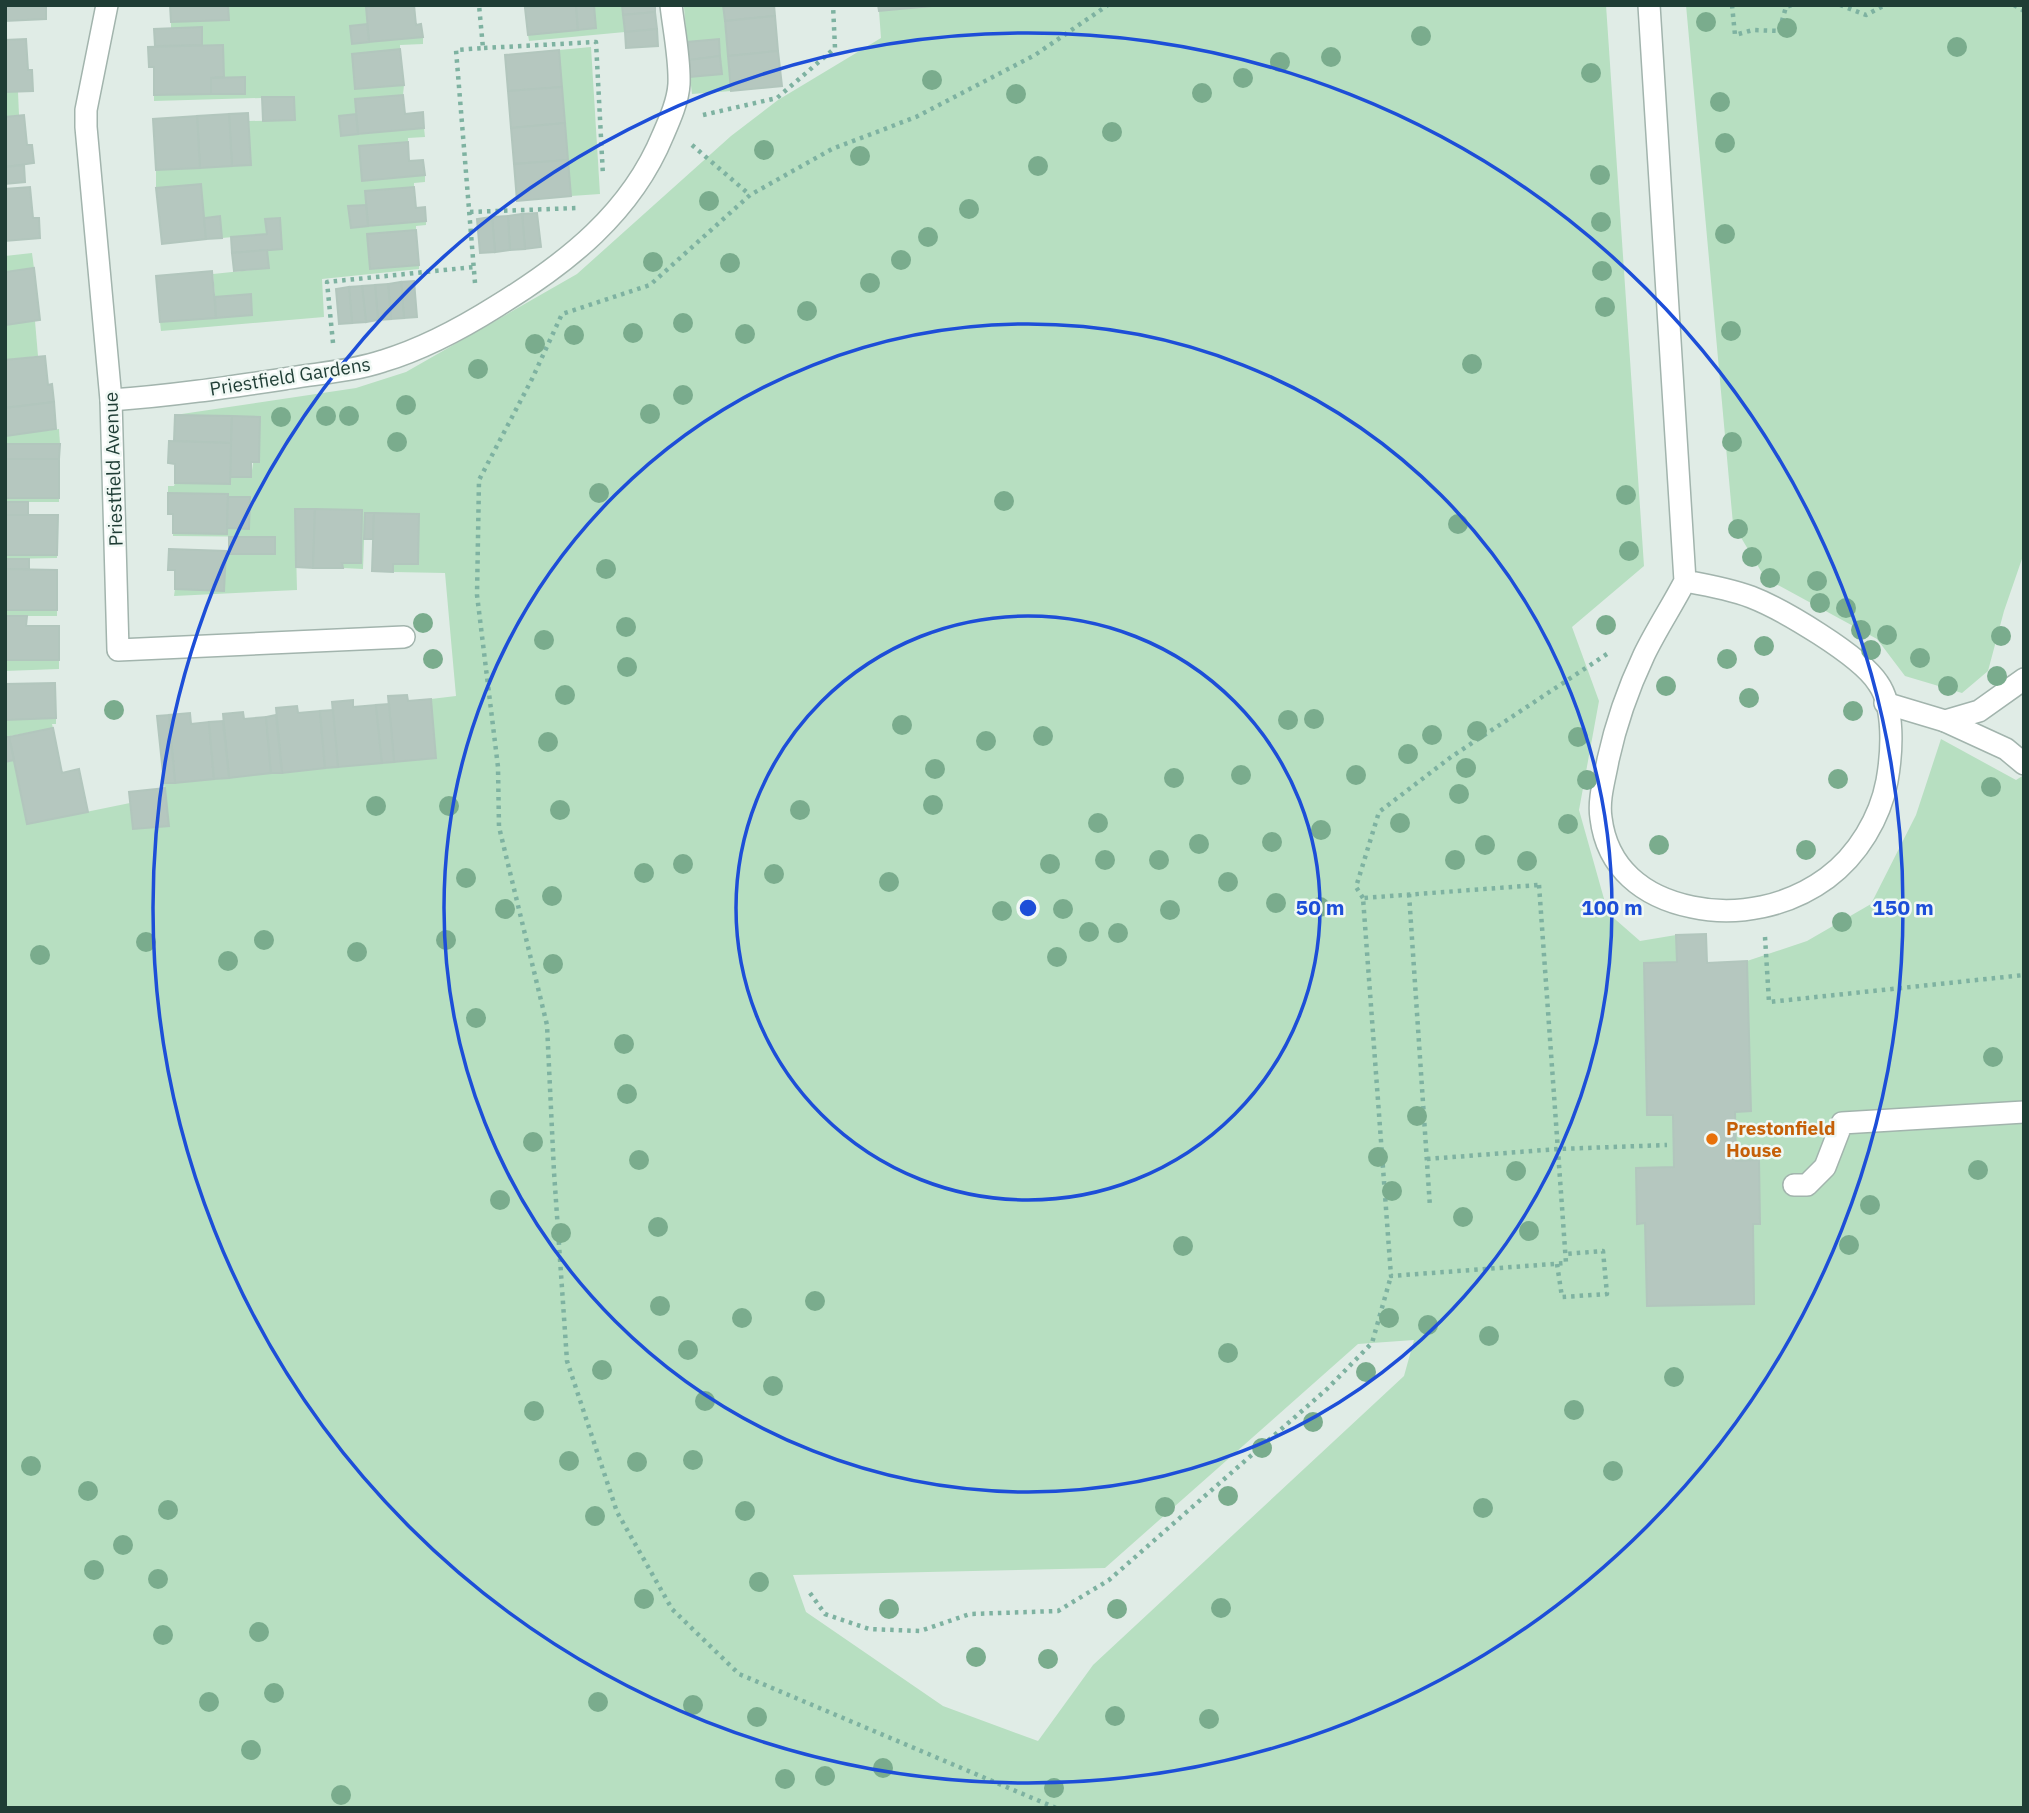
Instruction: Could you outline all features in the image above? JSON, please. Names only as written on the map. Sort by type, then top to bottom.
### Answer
[{"type":"street","name":"Priestfield Avenue","points":[[107,5],[86,110],[86,127],[111,400],[118,650],[404,637]]},
{"type":"street","name":"Priestfield Gardens","points":[[111,400],[193,392],[335,372],[382,362],[415,350],[476,319],[559,266],[641,178],[668,123],[679,85],[671,5]]},
{"type":"street","points":[[1649,5],[1685,581],[1645,652],[1626,694],[1614,732],[1600,815],[1606,844],[1619,868],[1638,885],[1658,896],[1704,910],[1737,911],[1763,907],[1801,894],[1828,878],[1866,837],[1884,796],[1891,760],[1891,732],[1885,703],[1878,683],[1861,666],[1816,633],[1755,598],[1733,590],[1685,581]]},
{"type":"street","points":[[1945,721],[1979,711],[2024,679]]},
{"type":"street","points":[[1885,703],[1945,721],[2006,749],[2024,764]]},
{"type":"street","points":[[1794,1185],[1807,1185],[1825,1167],[1842,1123],[2024,1111]]},
{"type":"path","points":[[479,5],[483,48]]},
{"type":"path","points":[[668,123],[776,97],[835,48],[833,5]]},
{"type":"path","points":[[1056,1808],[739,1674],[672,1609],[617,1511],[567,1361],[547,1025],[499,827],[498,766],[477,596],[479,480],[532,379],[562,314],[650,285],[750,195],[832,149],[916,117],[1035,55],[1108,5]]},
{"type":"path","points":[[1732,5],[1735,35],[1753,30],[1779,31],[1786,7],[1793,5]]},
{"type":"path","points":[[1840,5],[1866,15],[1885,5]]},
{"type":"path","points":[[2014,5],[2024,11]]},
{"type":"path","points":[[470,212],[604,217],[596,42],[456,50],[476,319]]},
{"type":"path","points":[[668,123],[750,195]]},
{"type":"path","points":[[335,372],[327,282],[474,267]]},
{"type":"path","points":[[810,1592],[825,1615],[869,1629],[920,1631],[970,1614],[1058,1611],[1109,1580],[1336,1379],[1372,1343],[1391,1276],[1363,898],[1356,887],[1379,812],[1451,757],[1614,650]]},
{"type":"path","points":[[1363,898],[1539,885],[1566,1263],[1391,1276]]},
{"type":"path","points":[[1409,894],[1430,1207]]},
{"type":"path","points":[[1763,907],[1769,1002],[2024,975]]},
{"type":"path","points":[[1427,1159],[1558,1149],[1667,1145]]},
{"type":"path","points":[[1557,1264],[1562,1297],[1607,1294],[1603,1251],[1565,1254]]},
{"type":"green space","points":[[228,5],[386,5],[366,7],[367,24],[350,26],[352,43],[423,37],[423,44],[400,45],[400,49],[352,54],[355,89],[404,85],[403,95],[355,99],[356,114],[339,116],[341,136],[424,128],[425,137],[408,138],[408,142],[359,147],[363,181],[425,175],[425,182],[414,183],[414,187],[365,191],[366,205],[349,207],[351,228],[426,221],[426,225],[416,226],[416,230],[367,235],[370,269],[419,265],[419,269],[322,279],[324,317],[161,331],[160,322],[252,315],[251,294],[215,297],[213,274],[269,268],[267,250],[282,248],[280,218],[266,219],[267,234],[222,238],[220,216],[204,218],[200,184],[156,188],[156,170],[251,165],[249,121],[295,120],[294,97],[154,101],[154,95],[245,93],[245,77],[224,77],[223,45],[202,45],[202,28],[171,28],[171,22],[228,20]]},
{"type":"green space","points":[[594,5],[622,5],[625,32],[529,41],[528,35],[595,28]]},
{"type":"green space","points":[[723,5],[731,91],[692,94],[690,77],[722,73],[719,39],[687,42],[684,7]]},
{"type":"green space","points":[[936,5],[1606,5],[1644,566],[1572,627],[1599,701],[1579,810],[1608,913],[1640,941],[1676,935],[1677,962],[1644,963],[1673,1115],[1674,1167],[1636,1169],[1637,1223],[1645,1223],[1647,1306],[1754,1304],[1753,1224],[1760,1223],[1759,1161],[1736,1161],[1735,1112],[1751,1111],[1747,961],[1807,941],[1871,904],[1916,815],[1941,739],[2016,780],[2024,775],[2024,1808],[5,1808],[5,762],[14,760],[27,824],[130,803],[133,829],[168,826],[164,783],[436,758],[431,699],[456,696],[445,573],[393,572],[393,564],[418,564],[419,514],[365,513],[363,569],[343,568],[342,563],[361,563],[295,510],[297,590],[174,596],[175,589],[224,591],[226,554],[274,554],[275,537],[173,536],[173,533],[227,534],[227,528],[249,529],[249,497],[168,493],[168,486],[174,486],[175,483],[229,484],[230,477],[251,477],[260,417],[175,415],[356,388],[406,372],[577,274],[731,136],[778,100],[881,38],[879,11]],"holes":[[[1414,1340],[1404,1376],[1093,1665],[1038,1741],[943,1706],[806,1612],[793,1575],[1105,1568],[1358,1344]]]},
{"type":"green space","points":[[1686,5],[2024,5],[2024,553],[2004,611],[1988,671],[1962,693],[1905,676],[1877,639],[1765,578],[1733,524]]},
{"type":"green space","points":[[591,47],[600,194],[571,196],[559,50]]},
{"type":"green space","points":[[5,92],[18,92],[19,115],[5,117]]},
{"type":"green space","points":[[32,253],[34,268],[5,272],[5,256]]},
{"type":"green space","points":[[35,321],[38,356],[5,360],[5,325]]},
{"type":"green space","points":[[59,429],[60,444],[5,444],[5,436]]},
{"type":"green space","points":[[5,498],[59,498],[59,502],[5,502]]},
{"type":"green space","points":[[5,555],[57,555],[57,558],[5,559]]},
{"type":"green space","points":[[5,610],[57,610],[57,616],[5,616]]},
{"type":"green space","points":[[5,660],[59,660],[59,669],[5,671]]},
{"type":"green space","points":[[56,718],[56,724],[52,724],[53,728],[5,737],[5,720]]},
{"type":"building","points":[[5,5],[46,5],[46,19],[5,21]]},
{"type":"building","points":[[170,5],[228,5],[229,20],[171,22]]},
{"type":"building","points":[[414,5],[416,25],[421,24],[423,37],[369,42],[366,7]]},
{"type":"building","points":[[525,5],[557,5],[525,8]]},
{"type":"building","points":[[576,5],[578,30],[528,35],[525,8]]},
{"type":"building","points":[[576,5],[594,5],[596,28],[578,30]]},
{"type":"building","points":[[622,5],[655,5],[655,12],[623,15]]},
{"type":"building","points":[[723,5],[774,5],[775,16],[725,21]]},
{"type":"building","points":[[878,5],[931,5],[931,6],[879,11]]},
{"type":"building","points":[[655,12],[657,29],[625,32],[623,15]]},
{"type":"building","points":[[775,16],[778,51],[728,56],[725,21]]},
{"type":"building","points":[[367,24],[369,42],[352,44],[350,26]]},
{"type":"building","points":[[202,27],[202,45],[155,46],[154,29]]},
{"type":"building","points":[[657,29],[658,46],[626,48],[625,32]]},
{"type":"building","points":[[26,39],[28,70],[32,70],[33,91],[5,92],[5,40]]},
{"type":"building","points":[[719,39],[720,56],[689,60],[687,42]]},
{"type":"building","points":[[223,45],[224,77],[211,78],[211,94],[154,95],[154,67],[149,67],[148,47]]},
{"type":"building","points":[[400,49],[404,85],[355,89],[352,54]]},
{"type":"building","points":[[559,50],[562,87],[508,91],[505,55]]},
{"type":"building","points":[[778,51],[782,86],[731,91],[728,56]]},
{"type":"building","points":[[720,56],[722,74],[690,77],[689,60]]},
{"type":"building","points":[[245,77],[245,94],[211,94],[211,78]]},
{"type":"building","points":[[562,87],[565,123],[511,128],[508,91]]},
{"type":"building","points":[[403,95],[405,114],[423,112],[424,128],[358,134],[355,99]]},
{"type":"building","points":[[262,97],[294,97],[295,120],[263,121]]},
{"type":"building","points":[[248,113],[251,165],[232,166],[229,114]]},
{"type":"building","points":[[229,114],[232,166],[200,168],[197,116]]},
{"type":"building","points":[[356,114],[358,134],[341,136],[339,116]]},
{"type":"building","points":[[24,115],[27,145],[32,145],[34,163],[5,167],[5,117]]},
{"type":"building","points":[[197,116],[200,168],[156,170],[153,119]]},
{"type":"building","points":[[565,123],[568,160],[514,164],[511,128]]},
{"type":"building","points":[[408,142],[409,161],[423,160],[425,175],[362,181],[359,146]]},
{"type":"building","points":[[568,160],[571,196],[517,201],[514,164]]},
{"type":"building","points":[[24,165],[25,182],[5,184],[5,167]]},
{"type":"building","points":[[201,184],[206,239],[162,244],[156,188]]},
{"type":"building","points":[[30,187],[33,218],[39,218],[40,238],[5,241],[5,189]]},
{"type":"building","points":[[414,187],[416,208],[425,207],[426,221],[368,226],[365,191]]},
{"type":"building","points":[[366,205],[368,226],[351,228],[348,206]]},
{"type":"building","points":[[537,213],[541,247],[525,249],[522,214]]},
{"type":"building","points":[[522,214],[525,249],[510,250],[508,216]]},
{"type":"building","points":[[220,216],[222,238],[206,239],[204,218]]},
{"type":"building","points":[[508,216],[510,250],[495,252],[492,217]]},
{"type":"building","points":[[492,217],[495,252],[480,253],[477,219]]},
{"type":"building","points":[[280,218],[282,249],[232,253],[231,237],[267,234],[265,219]]},
{"type":"building","points":[[416,230],[419,265],[370,269],[367,234]]},
{"type":"building","points":[[267,250],[269,268],[234,271],[232,253]]},
{"type":"building","points":[[34,268],[40,320],[5,325],[5,272]]},
{"type":"building","points":[[212,271],[216,318],[160,322],[156,276]]},
{"type":"building","points":[[414,281],[417,317],[404,318],[401,282]]},
{"type":"building","points":[[401,282],[404,318],[391,319],[388,284]]},
{"type":"building","points":[[388,284],[391,319],[378,320],[375,285]]},
{"type":"building","points":[[375,285],[378,320],[366,322],[362,286]]},
{"type":"building","points":[[362,286],[366,322],[352,323],[349,287]]},
{"type":"building","points":[[349,287],[352,323],[339,324],[336,289]]},
{"type":"building","points":[[251,294],[252,315],[216,318],[215,297]]},
{"type":"building","points":[[45,356],[48,385],[52,384],[54,402],[5,408],[5,360]]},
{"type":"building","points":[[54,402],[56,429],[5,436],[5,408]]},
{"type":"building","points":[[175,415],[232,416],[231,443],[174,441]]},
{"type":"building","points":[[232,416],[260,417],[259,462],[251,462],[251,477],[230,477]]},
{"type":"building","points":[[169,441],[231,443],[230,484],[175,483],[175,464],[168,463]]},
{"type":"building","points":[[5,444],[60,444],[59,459],[5,459]]},
{"type":"building","points":[[5,459],[59,459],[59,498],[5,498]]},
{"type":"building","points":[[168,493],[228,494],[227,534],[173,533],[173,514],[168,514]]},
{"type":"building","points":[[228,497],[250,497],[249,529],[227,528]]},
{"type":"building","points":[[5,502],[28,502],[28,515],[5,515]]},
{"type":"building","points":[[295,509],[315,509],[313,568],[296,567]]},
{"type":"building","points":[[315,509],[362,510],[361,563],[342,563],[343,568],[313,568]]},
{"type":"building","points":[[365,513],[374,513],[373,539],[364,539]]},
{"type":"building","points":[[374,513],[419,514],[418,564],[393,564],[393,572],[372,571]]},
{"type":"building","points":[[5,515],[58,515],[57,555],[5,555]]},
{"type":"building","points":[[229,537],[275,537],[275,554],[229,554]]},
{"type":"building","points":[[169,549],[226,551],[224,591],[175,589],[175,570],[168,570]]},
{"type":"building","points":[[5,559],[29,559],[29,569],[5,569]]},
{"type":"building","points":[[5,569],[57,570],[57,610],[5,610]]},
{"type":"building","points":[[5,616],[27,616],[26,626],[59,626],[59,660],[5,660]]},
{"type":"building","points":[[55,683],[56,718],[5,720],[5,684]]},
{"type":"building","points":[[407,695],[408,701],[431,699],[436,758],[394,762],[388,696]]},
{"type":"building","points":[[353,700],[353,707],[376,705],[382,763],[338,767],[332,702]]},
{"type":"building","points":[[389,704],[394,762],[382,763],[376,705]]},
{"type":"building","points":[[297,706],[298,713],[320,711],[325,768],[282,773],[276,708]]},
{"type":"building","points":[[333,710],[338,767],[325,768],[320,711]]},
{"type":"building","points":[[243,712],[244,719],[266,717],[271,773],[229,778],[223,714]]},
{"type":"building","points":[[190,713],[191,724],[209,722],[214,779],[175,783],[169,715]]},
{"type":"building","points":[[169,715],[175,783],[164,783],[157,716]]},
{"type":"building","points":[[276,715],[282,773],[271,773],[266,717]]},
{"type":"building","points":[[223,721],[229,778],[214,779],[209,722]]},
{"type":"building","points":[[53,728],[62,773],[79,769],[88,812],[27,824],[9,737]]},
{"type":"building","points":[[5,737],[9,737],[14,760],[5,762]]},
{"type":"building","points":[[165,788],[169,826],[133,829],[129,792]]},
{"type":"building","points":[[1706,934],[1707,963],[1747,961],[1751,1111],[1735,1112],[1736,1161],[1759,1160],[1760,1224],[1753,1224],[1754,1304],[1647,1306],[1645,1223],[1637,1224],[1636,1168],[1674,1167],[1673,1115],[1647,1115],[1644,963],[1677,962],[1676,935]]},
{"type":"place","name":"Prestonfield House","points":[[1712,1139]]}]
